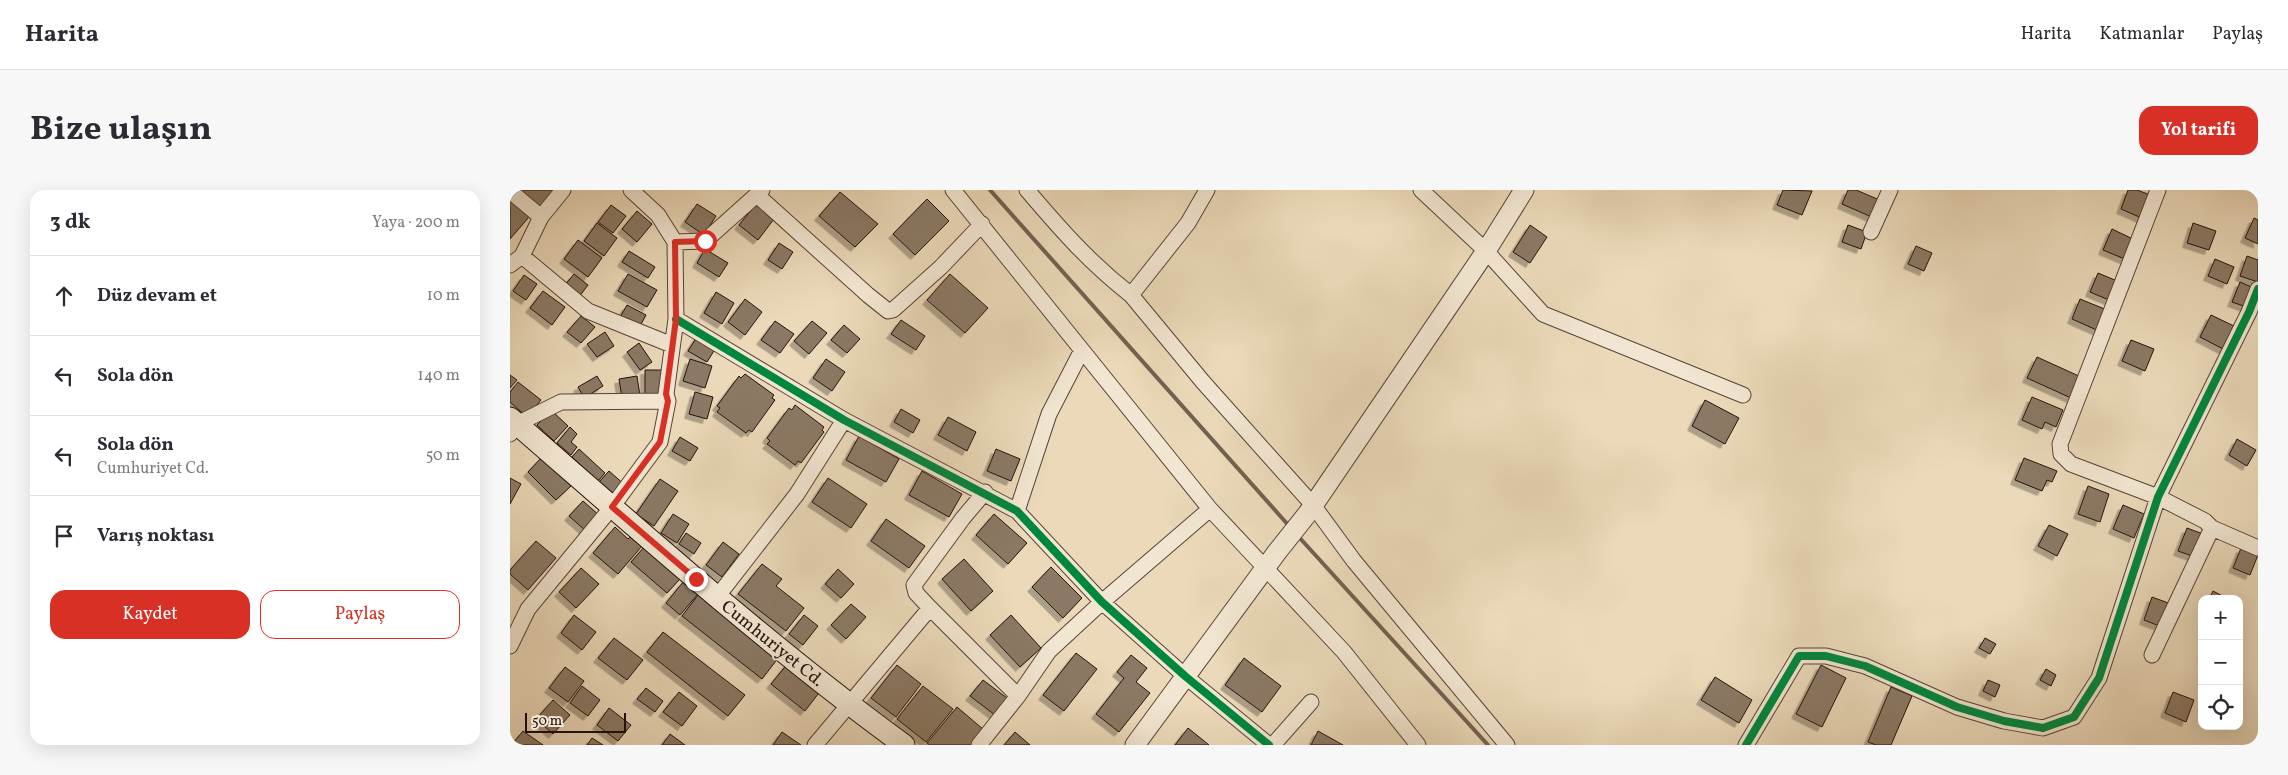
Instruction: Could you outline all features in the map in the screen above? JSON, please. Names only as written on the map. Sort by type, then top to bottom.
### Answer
[{"type":"main road","name":"Cumhuriyet Cd.","points":[[512,426],[848,704],[904,745]]},
{"type":"street","points":[[510,190],[541,217]]},
{"type":"street","points":[[563,190],[541,217],[516,260],[588,311],[672,345]]},
{"type":"street","points":[[510,646],[528,609],[612,507],[660,442],[668,401],[666,394],[676,319],[675,242],[658,215],[631,190]]},
{"type":"street","points":[[953,190],[982,224],[1081,352],[1210,508],[1265,570],[1344,652],[1418,745]]},
{"type":"street","points":[[1027,190],[1074,245],[1100,270],[1131,295],[1507,745]]},
{"type":"street","points":[[1131,295],[1188,223],[1207,190]]},
{"type":"street","points":[[1421,190],[1486,251],[1543,314],[1743,395]]},
{"type":"street","points":[[1135,745],[1277,552],[1311,509],[1486,251],[1524,190]]},
{"type":"street","points":[[1871,232],[1890,190]]},
{"type":"street","points":[[2158,190],[2060,444],[2061,454],[2071,464],[2158,497],[2205,521],[2212,528],[2258,548]]},
{"type":"street","points":[[675,242],[705,241],[760,193],[833,265],[888,311],[893,310],[941,267],[982,224]]},
{"type":"street","points":[[1746,745],[1798,656],[1826,656],[1865,666],[1957,706],[2004,721],[2043,728],[2074,717],[2099,678],[2158,497],[2258,290]]},
{"type":"street","points":[[676,319],[844,420],[985,492],[1017,511],[1102,602],[1185,676],[1269,745]]},
{"type":"street","points":[[1017,511],[1049,414],[1081,352]]},
{"type":"street","points":[[512,426],[561,402],[668,401]]},
{"type":"street","points":[[717,597],[797,494],[844,420]]},
{"type":"street","points":[[985,492],[963,518],[914,585],[916,593],[930,608],[1018,696]]},
{"type":"street","points":[[979,745],[1018,696],[1049,651],[1210,508]]},
{"type":"street","points":[[2152,655],[2212,528]]},
{"type":"street","points":[[815,745],[930,608]]},
{"type":"street","points":[[1273,745],[1311,702]]},
{"type":"building","points":[[520,190],[557,190],[540,211]]},
{"type":"building","points":[[1783,190],[1812,191],[1802,215],[1777,205]]},
{"type":"building","points":[[1848,190],[1856,190],[1882,201],[1874,218],[1842,204]]},
{"type":"building","points":[[2128,190],[2137,190],[2153,196],[2144,219],[2121,209]]},
{"type":"building","points":[[840,192],[878,224],[855,247],[819,216]]},
{"type":"building","points":[[927,199],[949,221],[915,255],[893,234]]},
{"type":"building","points":[[510,200],[529,217],[510,239]]},
{"type":"building","points":[[697,204],[716,216],[704,235],[685,222]]},
{"type":"building","points":[[756,204],[774,219],[758,240],[739,225]]},
{"type":"building","points":[[611,205],[626,216],[613,233],[598,222]]},
{"type":"building","points":[[637,211],[652,224],[637,242],[622,229]]},
{"type":"building","points":[[2254,218],[2258,220],[2258,244],[2245,238]]},
{"type":"building","points":[[597,223],[617,238],[604,256],[584,241]]},
{"type":"building","points":[[2193,223],[2216,231],[2209,250],[2187,243]]},
{"type":"building","points":[[1530,225],[1547,237],[1530,263],[1513,252]]},
{"type":"building","points":[[1848,225],[1867,232],[1861,249],[1842,242]]},
{"type":"building","points":[[2112,229],[2135,240],[2127,260],[2103,250]]},
{"type":"building","points":[[578,240],[602,258],[588,277],[564,259]]},
{"type":"building","points":[[779,243],[793,252],[782,269],[768,260]]},
{"type":"building","points":[[1916,246],[1932,253],[1924,271],[1908,264]]},
{"type":"building","points":[[705,249],[728,263],[719,277],[697,263]]},
{"type":"building","points":[[629,251],[655,267],[648,278],[622,262]]},
{"type":"building","points":[[2247,256],[2258,260],[2258,282],[2240,276]]},
{"type":"building","points":[[2215,259],[2234,267],[2227,284],[2208,276]]},
{"type":"building","points":[[2098,273],[2117,281],[2109,300],[2090,292]]},
{"type":"building","points":[[574,274],[588,285],[579,297],[564,286]]},
{"type":"building","points":[[628,274],[657,290],[647,307],[618,291]]},
{"type":"building","points":[[950,274],[988,308],[965,333],[927,300]]},
{"type":"building","points":[[524,275],[537,284],[526,300],[513,291]]},
{"type":"building","points":[[2240,282],[2256,289],[2249,308],[2232,302]]},
{"type":"building","points":[[543,291],[565,307],[552,325],[530,308]]},
{"type":"building","points":[[716,292],[734,303],[722,324],[704,313]]},
{"type":"building","points":[[745,299],[762,312],[745,335],[728,322]]},
{"type":"building","points":[[2080,299],[2107,310],[2099,331],[2072,319]]},
{"type":"building","points":[[627,305],[646,315],[638,330],[619,319]]},
{"type":"building","points":[[2211,315],[2236,327],[2225,350],[2200,337]]},
{"type":"building","points":[[581,316],[595,327],[581,343],[567,332]]},
{"type":"building","points":[[901,320],[925,336],[916,350],[891,334]]},
{"type":"building","points":[[775,321],[794,334],[780,353],[761,340]]},
{"type":"building","points":[[812,321],[827,333],[809,354],[794,341]]},
{"type":"building","points":[[844,325],[860,339],[847,353],[831,340]]},
{"type":"building","points":[[605,332],[614,346],[597,357],[587,344]]},
{"type":"building","points":[[699,334],[717,346],[707,362],[688,351]]},
{"type":"building","points":[[2131,340],[2154,349],[2145,371],[2122,361]]},
{"type":"building","points":[[639,343],[652,362],[640,370],[627,352]]},
{"type":"building","points":[[2037,357],[2081,377],[2071,398],[2027,378]]},
{"type":"building","points":[[690,359],[712,366],[705,388],[683,381]]},
{"type":"building","points":[[826,359],[845,372],[832,391],[813,378]]},
{"type":"building","points":[[645,370],[662,370],[663,399],[645,399]]},
{"type":"building","points":[[745,374],[774,395],[772,398],[775,400],[752,432],[749,430],[746,433],[717,412],[720,408],[717,406],[739,376],[741,378]]},
{"type":"building","points":[[510,375],[517,380],[510,388]]},
{"type":"building","points":[[597,376],[603,386],[584,398],[578,387]]},
{"type":"building","points":[[637,376],[640,396],[622,398],[619,379]]},
{"type":"building","points":[[518,382],[541,400],[527,417],[510,402],[510,392]]},
{"type":"building","points":[[695,392],[713,397],[707,419],[689,414]]},
{"type":"building","points":[[2032,397],[2063,410],[2056,427],[2045,422],[2042,429],[2022,420]]},
{"type":"building","points":[[1705,400],[1739,418],[1725,444],[1692,426]]},
{"type":"building","points":[[795,405],[824,427],[822,430],[824,432],[801,463],[798,461],[795,465],[767,444],[770,441],[767,438],[789,408],[792,410]]},
{"type":"building","points":[[901,409],[920,420],[913,433],[894,422]]},
{"type":"building","points":[[551,410],[568,426],[554,441],[537,425]]},
{"type":"building","points":[[948,417],[976,432],[967,451],[938,435]]},
{"type":"building","points":[[570,427],[577,434],[571,442],[577,447],[571,455],[557,443]]},
{"type":"building","points":[[859,436],[899,459],[886,482],[846,460]]},
{"type":"building","points":[[680,437],[698,448],[690,461],[672,451]]},
{"type":"building","points":[[2237,439],[2256,450],[2247,466],[2229,455]]},
{"type":"building","points":[[579,449],[605,473],[598,481],[572,457]]},
{"type":"building","points":[[996,449],[1020,459],[1011,481],[987,471]]},
{"type":"building","points":[[542,457],[571,486],[556,500],[528,472]]},
{"type":"building","points":[[2024,458],[2057,471],[2052,482],[2047,480],[2042,491],[2015,480]]},
{"type":"building","points":[[609,471],[626,486],[616,497],[599,482]]},
{"type":"building","points":[[922,471],[962,494],[949,517],[909,495]]},
{"type":"building","points":[[510,478],[521,484],[510,504]]},
{"type":"building","points":[[828,478],[867,504],[851,528],[812,502]]},
{"type":"building","points":[[660,479],[678,491],[654,526],[636,514]]},
{"type":"building","points":[[2088,486],[2109,494],[2100,522],[2078,514]]},
{"type":"building","points":[[583,501],[600,516],[586,531],[569,516]]},
{"type":"building","points":[[2123,505],[2144,514],[2134,538],[2113,529]]},
{"type":"building","points":[[673,514],[689,524],[677,543],[661,533]]},
{"type":"building","points":[[994,514],[1027,543],[1008,564],[976,535]]},
{"type":"building","points":[[886,519],[925,546],[909,568],[871,541]]},
{"type":"building","points":[[2049,525],[2068,534],[2057,556],[2038,546]]},
{"type":"building","points":[[615,527],[628,539],[630,537],[642,546],[618,574],[593,553]]},
{"type":"building","points":[[2187,528],[2203,534],[2195,557],[2178,551]]},
{"type":"building","points":[[686,533],[701,543],[694,554],[679,544]]},
{"type":"building","points":[[536,541],[556,558],[528,590],[510,574],[510,570]]},
{"type":"building","points":[[723,542],[739,554],[722,577],[706,565]]},
{"type":"building","points":[[644,547],[680,579],[667,593],[631,562]]},
{"type":"building","points":[[2241,548],[2258,555],[2250,575],[2233,568]]},
{"type":"building","points":[[964,559],[993,591],[971,611],[942,579]]},
{"type":"building","points":[[762,564],[782,579],[776,586],[804,608],[786,631],[738,594]]},
{"type":"building","points":[[1051,567],[1082,598],[1063,618],[1032,587]]},
{"type":"building","points":[[581,568],[599,584],[576,608],[559,592]]},
{"type":"building","points":[[838,569],[854,584],[841,598],[825,584]]},
{"type":"building","points":[[683,582],[698,594],[680,615],[666,603]]},
{"type":"building","points":[[2213,591],[2220,595],[2211,595]]},
{"type":"building","points":[[699,594],[779,657],[762,679],[682,616]]},
{"type":"building","points":[[2152,597],[2171,604],[2162,627],[2144,620]]},
{"type":"building","points":[[851,604],[866,617],[846,639],[831,625]]},
{"type":"building","points":[[574,615],[596,632],[582,650],[561,633]]},
{"type":"building","points":[[804,615],[818,626],[803,645],[789,634]]},
{"type":"building","points":[[1011,615],[1041,648],[1020,667],[990,635]]},
{"type":"building","points":[[663,632],[745,695],[728,716],[647,652]]},
{"type":"building","points":[[614,638],[643,660],[627,680],[598,658]]},
{"type":"building","points":[[1985,638],[1996,644],[1990,654],[1979,648]]},
{"type":"building","points":[[1076,653],[1097,669],[1064,711],[1043,695]]},
{"type":"building","points":[[1131,655],[1147,668],[1136,682],[1150,693],[1119,732],[1096,714],[1124,678],[1117,672]]},
{"type":"building","points":[[1244,658],[1281,686],[1262,712],[1225,685]]},
{"type":"building","points":[[788,663],[822,689],[805,711],[771,684]]},
{"type":"building","points":[[897,665],[921,684],[896,717],[871,698]]},
{"type":"building","points":[[1821,665],[1846,678],[1822,727],[1796,714]]},
{"type":"building","points":[[565,667],[584,681],[568,702],[549,688]]},
{"type":"building","points":[[2046,669],[2056,675],[2051,686],[2040,680]]},
{"type":"building","points":[[1715,677],[1752,700],[1739,723],[1701,700]]},
{"type":"building","points":[[983,680],[1007,698],[995,715],[970,696]]},
{"type":"building","points":[[1988,680],[2000,685],[1995,697],[1983,691]]},
{"type":"building","points":[[582,686],[600,700],[588,716],[570,703]]},
{"type":"building","points":[[923,686],[953,709],[926,742],[897,719]]},
{"type":"building","points":[[1891,687],[1912,696],[1891,745],[1876,745],[1868,742]]},
{"type":"building","points":[[646,688],[663,701],[655,712],[637,699]]},
{"type":"building","points":[[679,692],[697,706],[682,726],[663,712]]},
{"type":"building","points":[[2173,692],[2194,700],[2186,722],[2165,713]]},
{"type":"building","points":[[553,700],[570,715],[553,734],[536,719]]},
{"type":"building","points":[[957,707],[984,730],[972,745],[930,745],[927,743]]},
{"type":"building","points":[[609,708],[631,725],[618,741],[597,725]]},
{"type":"building","points":[[1188,728],[1209,745],[1175,745]]},
{"type":"building","points":[[523,731],[543,745],[518,745],[514,742]]},
{"type":"building","points":[[1318,731],[1343,745],[1311,745]]},
{"type":"building","points":[[782,732],[801,745],[773,745]]},
{"type":"building","points":[[1015,732],[1030,745],[1004,745]]},
{"type":"building","points":[[670,734],[685,745],[662,745]]},
{"type":"building","points":[[592,738],[603,745],[587,745]]},
{"type":"waterway","points":[[990,190],[1290,527]]},
{"type":"waterway","points":[[1298,536],[1488,745]]},
{"type":"cycle path","points":[[1746,745],[1799,656],[1826,656],[1865,666],[1957,707],[2004,721],[2043,728],[2074,717],[2099,678],[2158,497],[2249,312],[2258,289]]},
{"type":"cycle path","points":[[676,319],[844,420],[1017,511],[1102,602],[1185,676],[1269,745]]},
{"type":"route","points":[[696,579],[612,507],[660,442],[668,401],[666,394],[676,319],[675,242],[705,241]]}]
